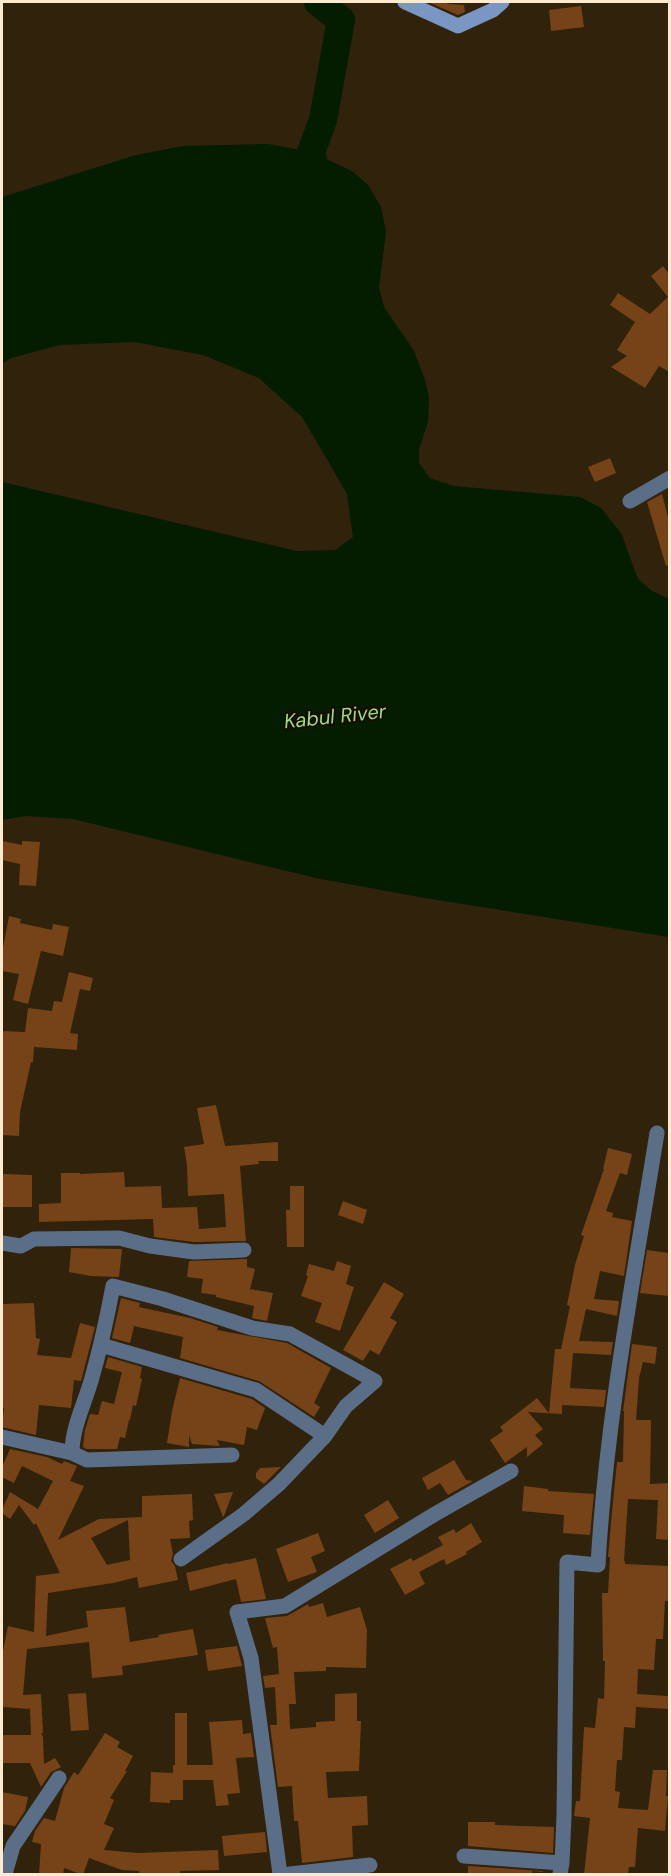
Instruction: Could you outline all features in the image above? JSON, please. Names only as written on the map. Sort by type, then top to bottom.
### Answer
[{"type":"street","points":[[405,2],[458,26],[493,10],[502,2]]},
{"type":"street","points":[[630,501],[669,478]]},
{"type":"street","points":[[464,1856],[561,1869],[567,1562],[598,1565],[601,1515],[617,1384],[657,1133]]},
{"type":"street","points":[[2,1243],[21,1246],[34,1239],[119,1238],[150,1246],[194,1252],[244,1250]]},
{"type":"street","points":[[72,1453],[72,1437],[101,1345],[113,1286],[163,1299],[252,1328],[290,1334],[375,1381],[346,1406],[325,1436],[279,1484],[252,1507],[181,1559]]},
{"type":"street","points":[[101,1345],[256,1390],[325,1436]]},
{"type":"street","points":[[2,1437],[72,1453],[87,1460],[232,1455]]},
{"type":"street","points":[[280,1875],[250,1658],[237,1612],[285,1606],[435,1514],[511,1471]]},
{"type":"street","points":[[5,1875],[13,1846],[59,1778]]},
{"type":"street","points":[[290,1875],[370,1865]]},
{"type":"water","name":"Kabul River","points":[[268,144],[311,152],[352,171],[368,185],[381,207],[386,231],[379,287],[384,307],[414,351],[425,380],[429,397],[428,421],[419,450],[419,463],[430,478],[454,486],[580,497],[601,508],[621,533],[638,579],[652,591],[669,599],[669,937],[316,878],[73,819],[25,816],[2,820],[2,482],[297,551],[335,550],[353,537],[347,494],[331,466],[302,417],[259,378],[203,355],[135,342],[60,345],[11,358],[2,364],[2,197],[136,155],[183,146]]},
{"type":"building","points":[[428,2],[464,5],[465,12],[458,15]]},
{"type":"building","points":[[581,6],[584,27],[551,31],[549,10]]},
{"type":"building","points":[[663,266],[669,274],[669,372],[659,366],[645,388],[611,367],[627,356],[617,350],[635,322],[610,305],[618,293],[650,314],[668,297],[651,276]]},
{"type":"building","points":[[610,458],[616,473],[595,482],[588,467]]},
{"type":"building","points":[[662,494],[669,521],[669,565],[666,566],[647,502]]},
{"type":"building","points":[[2,841],[22,845],[22,841],[40,842],[36,886],[19,885],[20,864],[2,860]]},
{"type":"building","points":[[9,916],[21,919],[20,923],[52,930],[53,924],[69,927],[63,956],[41,951],[28,1004],[13,1000],[19,974],[2,971],[2,953]]},
{"type":"building","points":[[69,972],[93,978],[90,991],[80,989],[70,1033],[78,1034],[77,1050],[34,1047],[33,1062],[31,1062],[20,1112],[19,1136],[2,1135],[2,1031],[25,1032],[28,1008],[52,1011],[54,1001],[62,1002]]},
{"type":"building","points":[[216,1105],[225,1146],[278,1142],[278,1161],[258,1161],[259,1164],[240,1166],[246,1241],[194,1242],[154,1237],[153,1219],[39,1222],[39,1204],[61,1203],[61,1173],[124,1172],[125,1187],[161,1186],[162,1208],[197,1207],[199,1229],[226,1227],[224,1194],[188,1196],[184,1147],[204,1144],[197,1108]]},
{"type":"building","points":[[608,1148],[632,1154],[627,1175],[620,1173],[606,1211],[613,1213],[612,1217],[632,1221],[624,1276],[600,1271],[594,1299],[619,1301],[617,1316],[586,1309],[579,1341],[613,1342],[611,1355],[573,1353],[570,1388],[606,1390],[604,1407],[562,1405],[562,1414],[528,1412],[543,1429],[535,1435],[543,1444],[527,1457],[527,1447],[505,1463],[490,1440],[503,1431],[500,1427],[537,1398],[549,1413],[555,1349],[561,1349],[570,1306],[567,1305],[575,1265],[584,1236],[581,1235],[604,1169]]},
{"type":"building","points":[[2,1174],[32,1175],[32,1207],[2,1207]]},
{"type":"building","points":[[290,1186],[304,1186],[304,1247],[287,1247],[286,1210],[290,1210]]},
{"type":"building","points":[[343,1201],[367,1210],[363,1224],[338,1215]]},
{"type":"building","points":[[71,1248],[122,1249],[119,1277],[69,1272]]},
{"type":"building","points":[[647,1250],[669,1253],[669,1296],[640,1293]]},
{"type":"building","points":[[247,1259],[247,1267],[255,1269],[250,1289],[273,1293],[267,1321],[252,1318],[254,1306],[201,1293],[203,1279],[187,1277],[189,1261]]},
{"type":"building","points":[[337,1261],[351,1266],[346,1284],[354,1287],[340,1331],[315,1322],[322,1303],[301,1296],[308,1276],[306,1275],[309,1264],[334,1271]]},
{"type":"building","points":[[384,1282],[404,1294],[390,1318],[397,1322],[379,1355],[370,1350],[363,1361],[343,1350]]},
{"type":"building","points":[[121,1298],[140,1303],[139,1307],[190,1318],[218,1327],[217,1330],[287,1343],[331,1368],[314,1403],[320,1407],[314,1417],[259,1381],[180,1358],[183,1337],[134,1326],[130,1343],[112,1338]]},
{"type":"building","points":[[34,1303],[36,1338],[40,1339],[37,1355],[71,1358],[80,1323],[95,1327],[81,1381],[74,1380],[71,1408],[39,1405],[36,1435],[2,1427],[4,1408],[2,1407],[2,1304]]},
{"type":"building","points":[[632,1344],[657,1347],[655,1364],[643,1362],[639,1378],[636,1420],[651,1420],[650,1484],[669,1483],[669,1540],[656,1539],[658,1500],[628,1499],[625,1564],[669,1566],[668,1601],[665,1601],[663,1639],[656,1639],[654,1670],[638,1669],[637,1694],[668,1696],[668,1709],[636,1707],[635,1728],[624,1727],[622,1760],[617,1760],[615,1791],[620,1792],[618,1808],[648,1810],[653,1770],[667,1770],[666,1796],[668,1796],[665,1831],[638,1828],[635,1867],[629,1867],[628,1875],[584,1875],[590,1818],[574,1816],[576,1801],[580,1801],[584,1727],[595,1728],[598,1698],[604,1699],[602,1593],[608,1593],[612,1512],[617,1462],[623,1462],[623,1411]]},
{"type":"building","points":[[108,1357],[142,1367],[140,1378],[142,1379],[136,1406],[133,1405],[125,1438],[120,1437],[117,1449],[86,1449],[83,1447],[90,1414],[98,1415],[102,1401],[114,1404],[122,1372],[105,1368]]},
{"type":"building","points":[[180,1378],[252,1399],[265,1408],[257,1430],[247,1427],[244,1445],[217,1440],[220,1446],[192,1444],[189,1435],[189,1447],[167,1443]]},
{"type":"building","points":[[10,1449],[77,1466],[70,1481],[84,1486],[58,1540],[99,1519],[142,1517],[142,1496],[192,1494],[193,1520],[189,1521],[190,1538],[170,1539],[173,1554],[171,1561],[175,1566],[178,1580],[139,1588],[137,1577],[48,1593],[46,1636],[88,1627],[86,1611],[125,1607],[130,1642],[193,1629],[198,1655],[122,1666],[123,1675],[92,1678],[89,1642],[27,1649],[23,1695],[41,1694],[44,1764],[55,1758],[61,1767],[51,1772],[41,1787],[30,1763],[2,1763],[2,1735],[31,1735],[30,1709],[2,1707],[3,1651],[8,1626],[34,1632],[36,1576],[60,1573],[36,1523],[34,1525],[19,1505],[10,1519],[2,1513],[2,1510],[10,1492],[38,1509],[53,1481],[22,1466],[14,1483],[2,1477],[2,1467]],"holes":[[[128,1520],[130,1560],[107,1565],[91,1538]]]},
{"type":"building","points":[[454,1460],[466,1480],[473,1481],[448,1495],[440,1483],[428,1490],[422,1478]]},
{"type":"building","points":[[281,1467],[264,1484],[256,1478],[256,1473],[260,1468]]},
{"type":"building","points":[[524,1486],[548,1489],[548,1491],[594,1494],[590,1535],[563,1533],[564,1515],[522,1511]]},
{"type":"building","points":[[233,1492],[224,1516],[223,1517],[214,1494]]},
{"type":"building","points":[[388,1500],[399,1518],[375,1533],[364,1515]]},
{"type":"building","points":[[471,1523],[482,1542],[466,1552],[467,1554],[446,1565],[444,1559],[419,1572],[425,1584],[405,1595],[390,1569],[411,1558],[413,1561],[443,1545],[438,1537],[454,1529],[456,1533]]},
{"type":"building","points":[[318,1533],[325,1551],[311,1557],[317,1572],[288,1582],[276,1549]]},
{"type":"building","points":[[256,1558],[266,1599],[241,1602],[236,1579],[190,1591],[186,1573]]},
{"type":"building","points":[[323,1603],[327,1617],[360,1607],[367,1630],[366,1668],[326,1667],[326,1671],[294,1672],[296,1704],[289,1704],[290,1729],[316,1727],[316,1722],[335,1721],[335,1694],[357,1693],[357,1721],[361,1721],[359,1771],[326,1772],[328,1798],[367,1796],[368,1825],[352,1826],[353,1857],[302,1863],[298,1821],[294,1821],[292,1786],[278,1787],[270,1725],[277,1725],[275,1687],[265,1688],[263,1676],[279,1674],[277,1647],[273,1648],[265,1618],[287,1616],[308,1604],[309,1607]]},
{"type":"building","points":[[237,1646],[242,1666],[208,1671],[205,1650]]},
{"type":"building","points":[[86,1693],[89,1730],[71,1731],[68,1694]]},
{"type":"building","points":[[175,1713],[187,1713],[187,1765],[213,1765],[209,1722],[242,1720],[243,1734],[251,1733],[254,1757],[236,1758],[240,1793],[227,1794],[229,1805],[216,1806],[213,1780],[183,1780],[183,1800],[170,1800],[170,1803],[150,1802],[151,1772],[173,1773]]},
{"type":"building","points":[[105,1733],[120,1742],[117,1747],[133,1756],[125,1771],[127,1771],[110,1798],[114,1800],[104,1824],[114,1828],[104,1850],[138,1853],[218,1850],[219,1870],[139,1874],[139,1871],[122,1870],[89,1858],[83,1875],[64,1868],[63,1875],[39,1875],[41,1844],[32,1842],[35,1831],[44,1818],[55,1821],[64,1788],[74,1772],[78,1775]]},
{"type":"building","points":[[2,1792],[28,1797],[25,1811],[15,1826],[2,1824]]},
{"type":"building","points":[[468,1822],[554,1827],[553,1853],[468,1846]]},
{"type":"building","points":[[265,1832],[267,1852],[224,1856],[222,1836]]},
{"type":"building","points":[[468,1866],[543,1871],[543,1872],[532,1871],[532,1875],[468,1875]]},
{"type":"waterway","points":[[318,2],[341,20],[323,120],[311,152],[320,190]]}]
